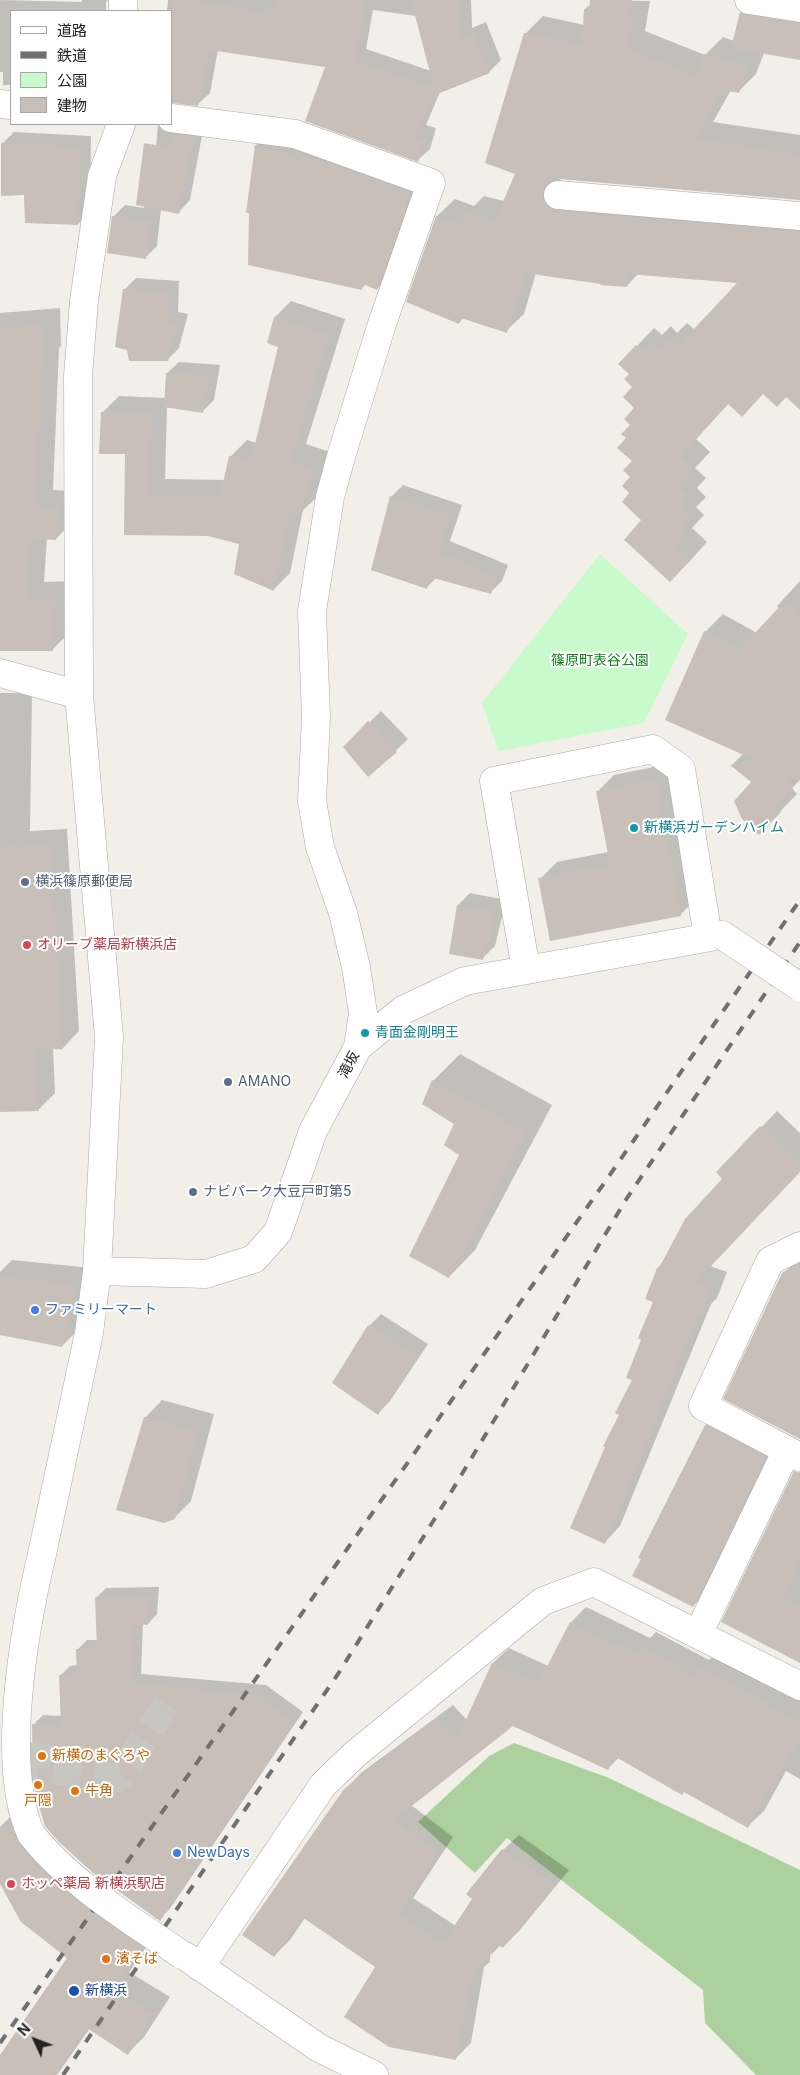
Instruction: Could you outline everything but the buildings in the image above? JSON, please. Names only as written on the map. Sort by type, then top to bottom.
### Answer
[{"type":"street","points":[[749,0],[800,8]]},
{"type":"street","points":[[172,118],[294,134],[431,183],[382,324],[342,453],[330,497],[312,611],[316,718],[312,801],[320,847],[342,913],[356,967],[363,1013],[358,1047]]},
{"type":"street","points":[[121,125],[102,176],[84,301],[80,358],[79,695],[109,1037],[97,1271],[89,1333],[42,1554],[21,1641],[6,1722],[7,1760],[14,1800],[30,1832],[54,1860],[136,1924],[319,2048],[374,2075]]},
{"type":"street","points":[[558,195],[800,216]]},
{"type":"street","points":[[0,673],[79,695]]},
{"type":"street","points":[[526,970],[494,781],[653,749],[681,769],[715,936],[800,987]]},
{"type":"street","name":"滝坂","points":[[97,1271],[206,1274],[254,1259],[278,1232],[313,1131],[358,1047],[403,1010],[466,981],[715,936]]},
{"type":"street","points":[[698,1634],[794,1454],[703,1406],[770,1261],[800,1246]]},
{"type":"street","points":[[191,1961],[323,1785],[354,1755],[543,1601],[594,1582],[800,1686]]},
{"type":"green space","name":"篠原町表谷公園","points":[[600,554],[688,634],[644,723],[498,751],[482,703]]},
{"type":"green space","points":[[514,1743],[609,1778],[800,1870],[800,2075],[756,2075],[705,2023],[703,1990],[507,1838],[475,1873],[418,1822],[489,1756]]},
{"type":"tunnel","points":[[38,1743],[36,1768],[119,1778],[168,1703]]},
{"type":"railway","points":[[0,2043],[607,1179],[800,900]]},
{"type":"railway","points":[[63,2075],[338,1674],[447,1499],[627,1198],[800,942]]},
{"type":"place","name":"新横浜ガーデンハイム","points":[[634,828]]},
{"type":"place","name":"横浜篠原郵便局","points":[[25,882]]},
{"type":"place","name":"オリーブ薬局新横浜店","points":[[27,945]]},
{"type":"place","name":"青面金剛明王","points":[[365,1033]]},
{"type":"place","name":"AMANO","points":[[228,1082]]},
{"type":"place","name":"ナビパーク大豆戸町第5","points":[[193,1192]]},
{"type":"place","name":"ファミリーマート","points":[[35,1310]]},
{"type":"place","name":"新横のまぐろや","points":[[42,1756]]},
{"type":"place","name":"戸隠","points":[[38,1785]]},
{"type":"place","name":"牛角","points":[[75,1791]]},
{"type":"place","name":"NewDays","points":[[177,1853]]},
{"type":"place","name":"ホッペ薬局 新横浜駅店","points":[[11,1884]]},
{"type":"place","name":"濱そば","points":[[106,1959]]},
{"type":"place","name":"新横浜","points":[[74,1991]]}]
